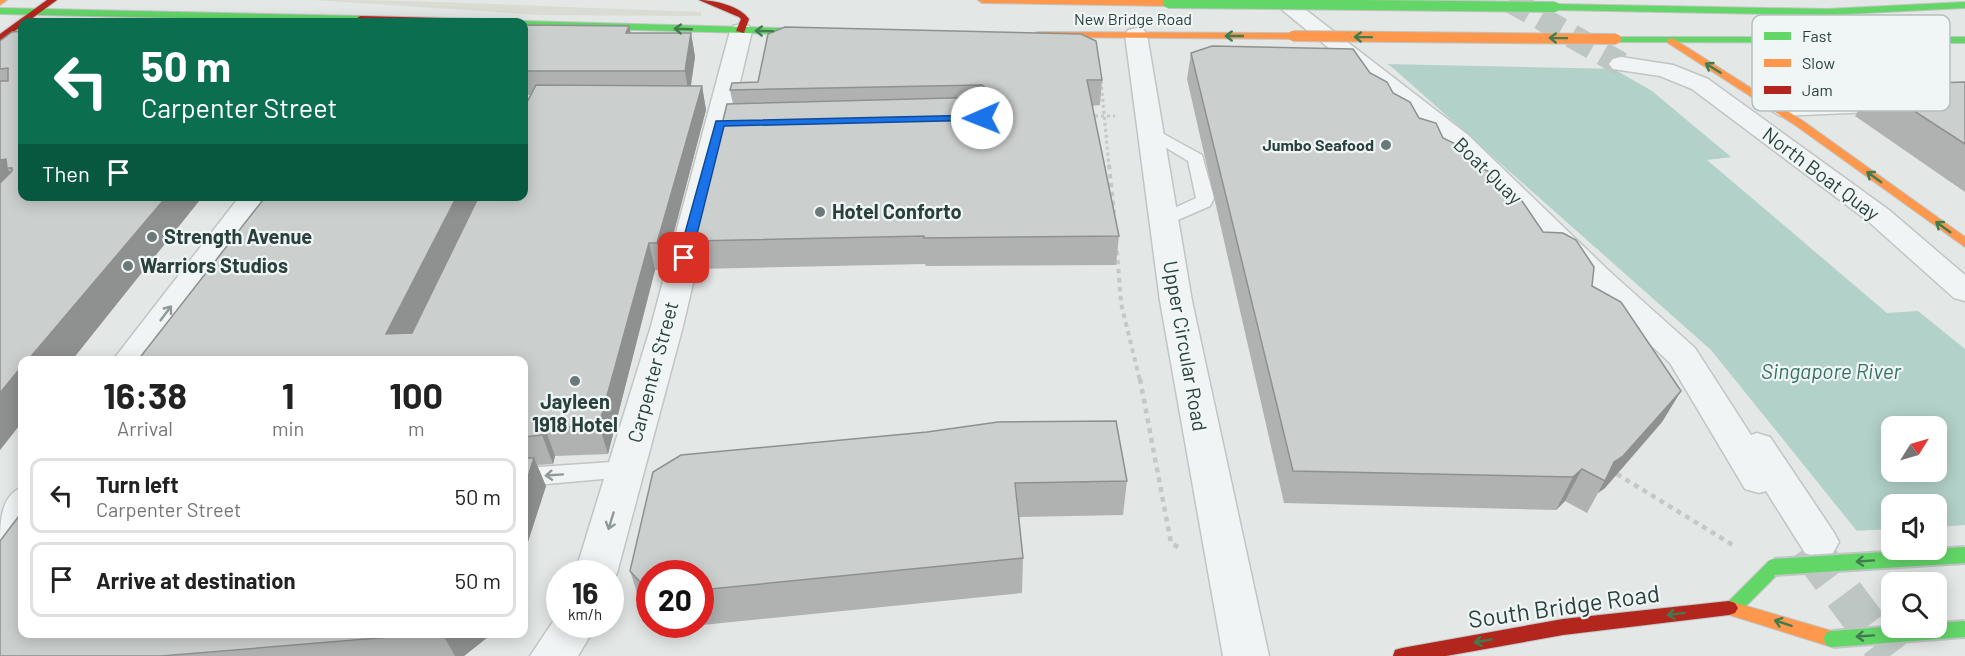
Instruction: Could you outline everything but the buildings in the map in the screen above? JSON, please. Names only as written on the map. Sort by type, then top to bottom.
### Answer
[{"type":"main road","points":[[26,18],[53,0]]},
{"type":"main road","points":[[703,0],[742,15],[745,19],[741,31]]},
{"type":"main road","points":[[982,0],[1168,3],[1458,2],[1596,9],[1827,12],[1965,5]]},
{"type":"main road","points":[[1575,0],[1671,41]]},
{"type":"main road","points":[[1626,0],[1727,40]]},
{"type":"main road","points":[[262,3],[267,10],[280,17]]},
{"type":"main road","points":[[0,11],[302,18]]},
{"type":"main road","points":[[0,38],[18,24]]},
{"type":"main road","points":[[528,24],[835,32]]},
{"type":"main road","name":"New Bridge Road","points":[[1021,35],[1293,36],[1619,52],[1671,41],[1752,40]]},
{"type":"main road","name":"New Bridge Road","points":[[1950,39],[1965,39]]},
{"type":"main road","name":"North Boat Quay","points":[[1671,41],[1752,93]]},
{"type":"main road","name":"North Boat Quay","points":[[1780,111],[1965,243]]},
{"type":"main road","points":[[1734,607],[1774,567],[1965,555]]},
{"type":"main road","name":"South Bridge Road","points":[[1402,656],[1563,627],[1734,607],[1832,639],[1965,628]]},
{"type":"street","name":"Boat Quay","points":[[1280,0],[1352,54],[1459,141],[1597,277],[1683,356],[1759,479]]},
{"type":"street","name":"Carpenter Street","points":[[600,560],[627,470],[741,31]]},
{"type":"street","name":"Upper Circular Road","points":[[1136,35],[1200,433],[1246,656]]},
{"type":"street","name":"North Boat Quay","points":[[1619,52],[1700,84],[1879,216],[1956,283]]},
{"type":"street","points":[[133,356],[251,201]]},
{"type":"street","name":"North Boat Quay","points":[[1956,283],[1922,279],[1965,314]]},
{"type":"street","name":"Boat Quay","points":[[1683,356],[1698,357],[1819,542]]},
{"type":"street","points":[[553,656],[565,638]]},
{"type":"lane","points":[[1151,132],[1196,159],[1205,198],[1204,202],[1164,220]]},
{"type":"lane","points":[[528,477],[627,470]]},
{"type":"path","points":[[1101,76],[1115,221]]},
{"type":"path","points":[[1695,138],[1719,158]]},
{"type":"path","points":[[1117,244],[1121,303],[1135,355],[1171,543],[1230,578]]},
{"type":"path","points":[[1617,474],[1738,548],[1747,548]]},
{"type":"shaded area","points":[[314,0],[701,12],[701,16],[540,15]]},
{"type":"water","name":"Singapore River","points":[[1298,0],[1494,0],[1652,91],[1731,157],[1707,160],[1887,313],[1918,311],[1965,349],[1965,656],[1947,638],[1947,572],[1890,572],[1711,350],[1393,68]]},
{"type":"pier","points":[[1500,0],[1620,69],[1383,64],[1296,2]]},
{"type":"pier","points":[[1965,525],[1965,656],[1955,656],[1940,638],[1947,638],[1947,572],[1887,572],[1854,531],[1881,530],[1881,560],[1947,560],[1947,526]]},
{"type":"tunnel","points":[[1509,0],[1621,64]]},
{"type":"tunnel","points":[[1808,546],[1890,656]]},
{"type":"traffic: fast","points":[[1168,3],[1555,7]]},
{"type":"traffic: fast","points":[[1555,7],[1827,12],[1965,5]]},
{"type":"traffic: fast","points":[[0,11],[316,18]]},
{"type":"traffic: fast","points":[[528,24],[819,32]]},
{"type":"traffic: fast","points":[[1616,39],[1752,39]]},
{"type":"traffic: fast","points":[[1950,40],[1965,40]]},
{"type":"traffic: fast","points":[[1774,567],[1965,555]]},
{"type":"traffic: fast","points":[[1734,607],[1774,567]]},
{"type":"traffic: fast","points":[[1832,639],[1965,629]]},
{"type":"traffic: slow","points":[[982,0],[1168,3]]},
{"type":"traffic: slow","points":[[1038,35],[1293,36]]},
{"type":"traffic: slow","points":[[1293,36],[1616,39]]},
{"type":"traffic: slow","points":[[1671,41],[1752,93]]},
{"type":"traffic: slow","points":[[1780,111],[1965,243]]},
{"type":"traffic: slow","points":[[1729,608],[1832,639]]},
{"type":"traffic: jam","points":[[28,18],[53,0]]},
{"type":"traffic: jam","points":[[703,0],[742,15],[745,19],[741,31]]},
{"type":"traffic: jam","points":[[0,38],[18,25]]},
{"type":"traffic: jam","points":[[1402,656],[1563,627],[1729,608]]},
{"type":"place","name":"Jumbo Seafood","points":[[1386,145]]},
{"type":"place","name":"Hotel Conforto","points":[[820,212]]},
{"type":"place","name":"Strength Avenue","points":[[152,237]]},
{"type":"place","name":"Warriors Studios","points":[[128,266]]},
{"type":"place","name":"Jayleen 1918 Hotel","points":[[575,381]]},
{"type":"route","points":[[684,258],[719,123],[982,118]]}]
